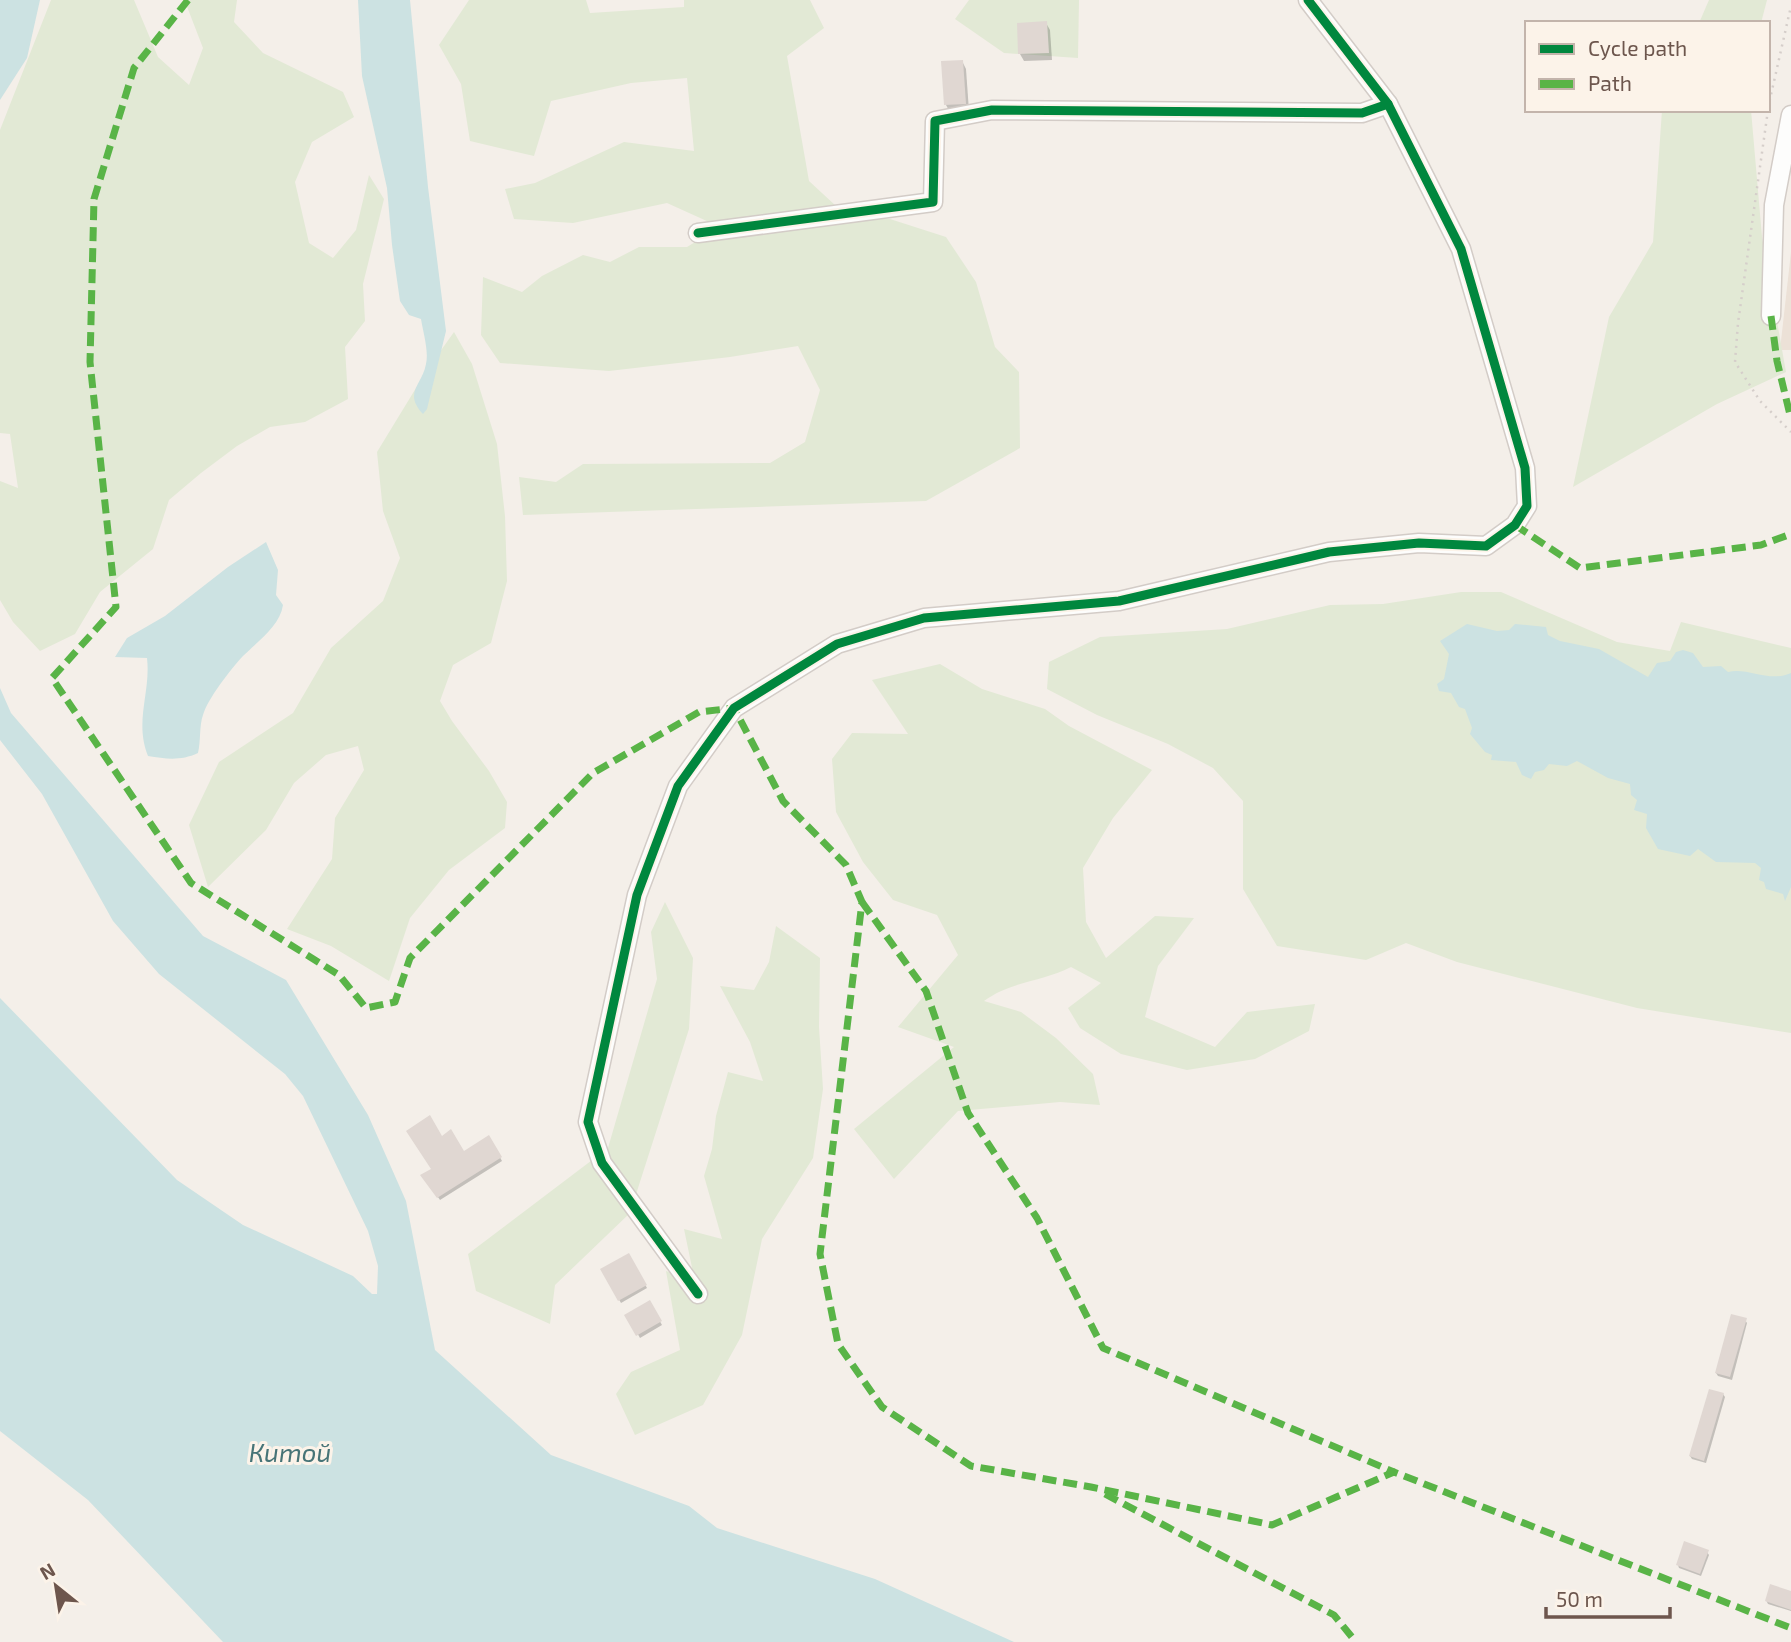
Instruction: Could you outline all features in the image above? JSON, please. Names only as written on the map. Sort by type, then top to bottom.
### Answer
[{"type":"street","points":[[698,1294],[602,1163],[588,1122],[637,895],[678,786],[734,708],[837,644],[924,618],[1119,601],[1329,552],[1419,544],[1486,546],[1515,524],[1527,506],[1525,468],[1461,249],[1388,104],[1308,0]]},
{"type":"street","points":[[698,233],[933,202],[935,121],[992,110],[1362,113],[1388,104]]},
{"type":"street","points":[[1771,316],[1774,205],[1791,115]]},
{"type":"path","points":[[1770,100],[1791,6]]},
{"type":"path","points":[[1768,112],[1735,362],[1760,401],[1791,432]]},
{"type":"shaded area","points":[[1791,252],[1791,350],[1780,350]]},
{"type":"green space","points":[[51,0],[134,0],[158,57],[189,85],[203,48],[186,4],[188,0],[237,0],[234,22],[263,53],[343,92],[354,117],[312,142],[295,182],[309,243],[333,258],[356,230],[369,175],[384,199],[363,284],[365,321],[345,347],[348,399],[305,422],[270,427],[237,446],[201,473],[169,500],[153,549],[100,592],[75,634],[40,651],[13,622],[0,600],[0,481],[18,488],[10,434],[0,433],[0,130]]},
{"type":"green space","points":[[469,0],[586,0],[590,13],[684,7],[684,0],[810,0],[824,28],[787,56],[809,181],[849,218],[890,219],[946,237],[976,282],[995,347],[1019,372],[1020,448],[926,501],[523,515],[519,477],[556,482],[583,464],[770,463],[805,442],[820,390],[798,346],[609,371],[500,363],[481,335],[483,277],[522,292],[542,276],[583,255],[610,262],[639,247],[687,247],[720,227],[667,203],[573,223],[514,219],[505,189],[535,183],[624,142],[694,151],[687,78],[631,83],[551,101],[534,156],[470,141],[461,84],[439,45]]},
{"type":"green space","points":[[969,0],[1079,0],[1078,58],[1004,53],[955,19]]},
{"type":"green space","points":[[1709,0],[1767,0],[1762,21],[1700,21]]},
{"type":"green space","points":[[1662,112],[1751,112],[1762,237],[1786,372],[1717,404],[1573,487],[1609,317],[1653,242]]},
{"type":"green space","points":[[454,332],[472,364],[497,444],[505,516],[507,581],[491,643],[453,665],[440,701],[489,771],[507,802],[505,828],[449,870],[410,918],[389,981],[331,946],[287,929],[332,859],[335,818],[364,770],[358,746],[326,755],[294,783],[266,830],[208,887],[189,825],[219,762],[293,713],[331,648],[383,601],[400,558],[383,511],[377,452],[427,370]]},
{"type":"green space","points":[[1461,592],[1501,592],[1617,642],[1670,651],[1681,622],[1791,648],[1791,1033],[1637,1008],[1457,962],[1406,943],[1366,960],[1277,946],[1243,889],[1243,801],[1213,768],[1168,744],[1097,715],[1047,689],[1049,662],[1100,637],[1227,629],[1330,605],[1383,604]]},
{"type":"green space","points":[[940,664],[982,689],[1045,709],[1069,726],[1152,770],[1113,818],[1083,868],[1086,922],[1106,958],[1155,916],[1194,918],[1158,966],[1145,1017],[1215,1047],[1247,1012],[1315,1004],[1309,1031],[1255,1059],[1187,1070],[1121,1054],[1080,1028],[1068,1008],[1101,983],[1071,967],[1016,985],[984,1001],[1021,1012],[1056,1038],[1093,1074],[1100,1105],[1060,1102],[958,1111],[894,1179],[854,1129],[954,1047],[898,1027],[958,955],[937,915],[893,900],[863,862],[836,812],[832,759],[852,733],[908,734],[872,680]]},
{"type":"green space","points":[[665,902],[693,958],[689,1029],[630,1213],[555,1285],[550,1324],[476,1291],[468,1254],[608,1148],[657,979],[651,932]]},
{"type":"green space","points":[[776,926],[820,958],[819,1027],[823,1089],[813,1158],[762,1239],[742,1335],[703,1405],[635,1435],[616,1394],[631,1372],[680,1350],[666,1271],[695,1282],[684,1229],[722,1239],[704,1176],[728,1072],[763,1081],[750,1042],[720,986],[754,990],[769,962]]},
{"type":"water","points":[[0,0],[40,0],[27,58],[0,100]]},
{"type":"water","points":[[358,0],[410,0],[428,187],[446,331],[427,409],[423,414],[414,400],[414,394],[424,372],[427,353],[421,319],[409,315],[400,301],[387,188],[362,76]]},
{"type":"water","points":[[266,542],[278,570],[276,595],[283,605],[281,613],[267,633],[220,684],[210,700],[202,719],[198,753],[173,759],[148,756],[142,731],[147,658],[115,657],[127,638],[165,616],[228,567]]},
{"type":"water","points":[[1467,624],[1497,631],[1509,630],[1515,624],[1546,627],[1548,635],[1560,641],[1599,649],[1648,677],[1657,663],[1670,661],[1676,652],[1683,650],[1693,653],[1703,667],[1721,666],[1728,672],[1743,671],[1767,676],[1791,673],[1791,887],[1785,901],[1783,894],[1766,889],[1764,882],[1759,880],[1761,868],[1755,863],[1716,862],[1698,849],[1690,856],[1658,849],[1646,828],[1647,814],[1634,810],[1637,800],[1631,795],[1630,784],[1608,778],[1577,761],[1567,766],[1549,764],[1544,770],[1535,772],[1531,779],[1522,775],[1516,762],[1491,760],[1492,755],[1485,752],[1470,734],[1472,728],[1465,709],[1459,707],[1451,693],[1439,691],[1437,684],[1444,679],[1449,654],[1440,641]]},
{"type":"water","name":"Китой","points":[[0,688],[11,713],[203,936],[286,980],[368,1115],[406,1201],[435,1350],[551,1455],[689,1506],[717,1528],[875,1579],[1014,1642],[223,1642],[88,1500],[0,1431],[0,998],[177,1180],[243,1225],[353,1276],[372,1294],[377,1294],[378,1266],[368,1231],[303,1096],[285,1074],[159,974],[113,921],[42,794],[0,740]]},
{"type":"building","points":[[1047,21],[1049,53],[1018,54],[1017,23]]},
{"type":"building","points":[[963,60],[966,104],[944,105],[941,61]]},
{"type":"building","points":[[430,1115],[442,1136],[451,1129],[464,1151],[489,1135],[502,1157],[437,1198],[420,1175],[431,1169],[406,1131]]},
{"type":"building","points":[[629,1253],[647,1285],[618,1301],[600,1269]]},
{"type":"building","points":[[650,1300],[662,1321],[636,1336],[624,1315]]},
{"type":"building","points":[[1731,1314],[1747,1318],[1730,1377],[1715,1373]]},
{"type":"building","points":[[1709,1389],[1724,1393],[1704,1461],[1689,1456]]},
{"type":"building","points":[[1684,1541],[1709,1550],[1700,1574],[1676,1565]]},
{"type":"building","points":[[1770,1584],[1791,1591],[1791,1610],[1765,1601]]},
{"type":"marked path","points":[[188,0],[134,68],[94,199],[90,362],[116,607],[52,678],[191,883],[339,975],[366,1008],[395,1002],[410,958],[593,773],[699,712],[734,708],[783,801],[846,865],[862,902],[820,1254],[838,1344],[882,1407],[971,1466],[1091,1487],[1272,1525],[1394,1472],[1791,1628]]},
{"type":"marked path","points":[[1771,316],[1777,361],[1791,419]]},
{"type":"marked path","points":[[1515,525],[1580,568],[1761,545],[1791,534]]},
{"type":"marked path","points":[[862,902],[926,991],[968,1113],[1037,1218],[1103,1348],[1394,1472]]},
{"type":"marked path","points":[[1105,1494],[1334,1615],[1356,1642]]},
{"type":"cycle path","points":[[698,1294],[602,1163],[588,1122],[637,895],[678,786],[734,708],[837,644],[924,618],[1119,601],[1329,552],[1419,543],[1486,546],[1515,525],[1527,506],[1525,468],[1461,249],[1388,104],[1308,0]]},
{"type":"cycle path","points":[[698,233],[933,202],[935,121],[992,110],[1362,113],[1388,104]]}]
